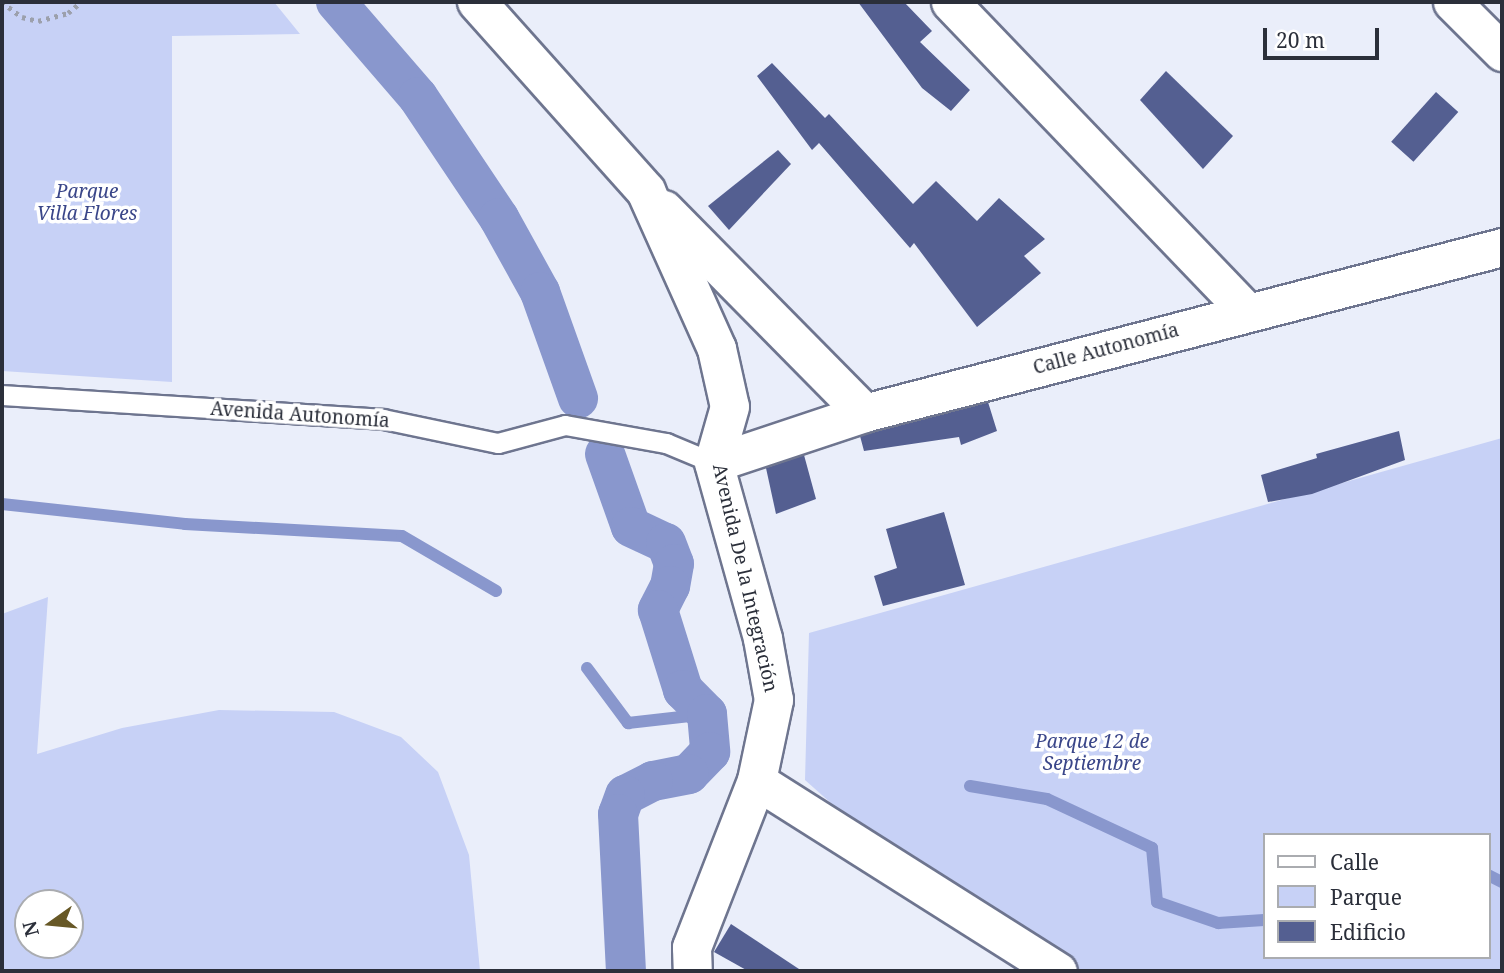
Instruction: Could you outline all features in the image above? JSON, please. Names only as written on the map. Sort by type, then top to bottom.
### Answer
[{"type":"street","name":"Avenida De la Integración","points":[[477,2],[646,191],[717,349],[730,407],[714,463],[763,639],[774,700],[757,781],[692,948],[693,971]]},
{"type":"street","points":[[950,2],[1247,312]]},
{"type":"street","points":[[1451,2],[1502,52]]},
{"type":"street","points":[[646,191],[864,413]]},
{"type":"street","name":"Calle Autonomía","points":[[714,463],[864,413],[1502,247]]},
{"type":"street","points":[[757,781],[1058,971]]},
{"type":"lane","name":"Avenida Autonomía","points":[[2,395],[383,419],[498,443],[565,425],[666,443],[714,463]]},
{"type":"path","points":[[2,2],[22,17],[38,21],[68,13],[81,2]]},
{"type":"green space","name":"Parque Villa Flores","points":[[2,2],[274,2],[300,34],[172,36],[172,382],[2,371]]},
{"type":"green space","name":"Parque 12 de Septiembre","points":[[1502,438],[1502,971],[1074,971],[859,828],[805,780],[809,633]]},
{"type":"green space","points":[[48,597],[37,754],[122,728],[219,710],[334,712],[401,737],[438,772],[469,855],[480,971],[2,971],[2,614]]},
{"type":"building","points":[[858,2],[904,2],[932,31],[920,42],[970,90],[951,111],[922,88]]},
{"type":"building","points":[[772,63],[825,118],[829,114],[913,204],[936,181],[977,221],[999,198],[1045,239],[1024,256],[1041,273],[977,327],[914,243],[910,248],[819,143],[812,150],[757,76]]},
{"type":"building","points":[[1166,71],[1233,136],[1203,169],[1140,100]]},
{"type":"building","points":[[1436,92],[1458,112],[1413,162],[1391,142]]},
{"type":"building","points":[[778,150],[791,164],[729,230],[708,206]]},
{"type":"building","points":[[988,402],[997,431],[961,445],[959,437],[864,451],[860,436]]},
{"type":"building","points":[[1399,431],[1405,460],[1312,494],[1268,502],[1261,475],[1317,458],[1316,454]]},
{"type":"building","points":[[804,455],[816,499],[776,514],[766,468]]},
{"type":"building","points":[[944,512],[965,585],[883,606],[874,576],[897,568],[886,529]]},
{"type":"building","points":[[731,924],[802,971],[748,971],[714,952]]},
{"type":"waterway","points":[[336,2],[418,97],[499,218],[540,292],[578,398]]},
{"type":"waterway","points":[[605,454],[631,527],[666,543],[674,564],[670,586],[658,610],[683,690],[707,714],[710,752],[689,774],[653,781],[625,795],[618,814],[626,971]]},
{"type":"waterway","points":[[2,504],[185,524],[402,536],[496,591]]},
{"type":"waterway","points":[[587,668],[628,723],[707,714]]},
{"type":"waterway","points":[[970,786],[1047,799],[1152,848],[1157,902],[1218,923],[1262,920]]},
{"type":"waterway","points":[[1490,876],[1502,882]]}]
